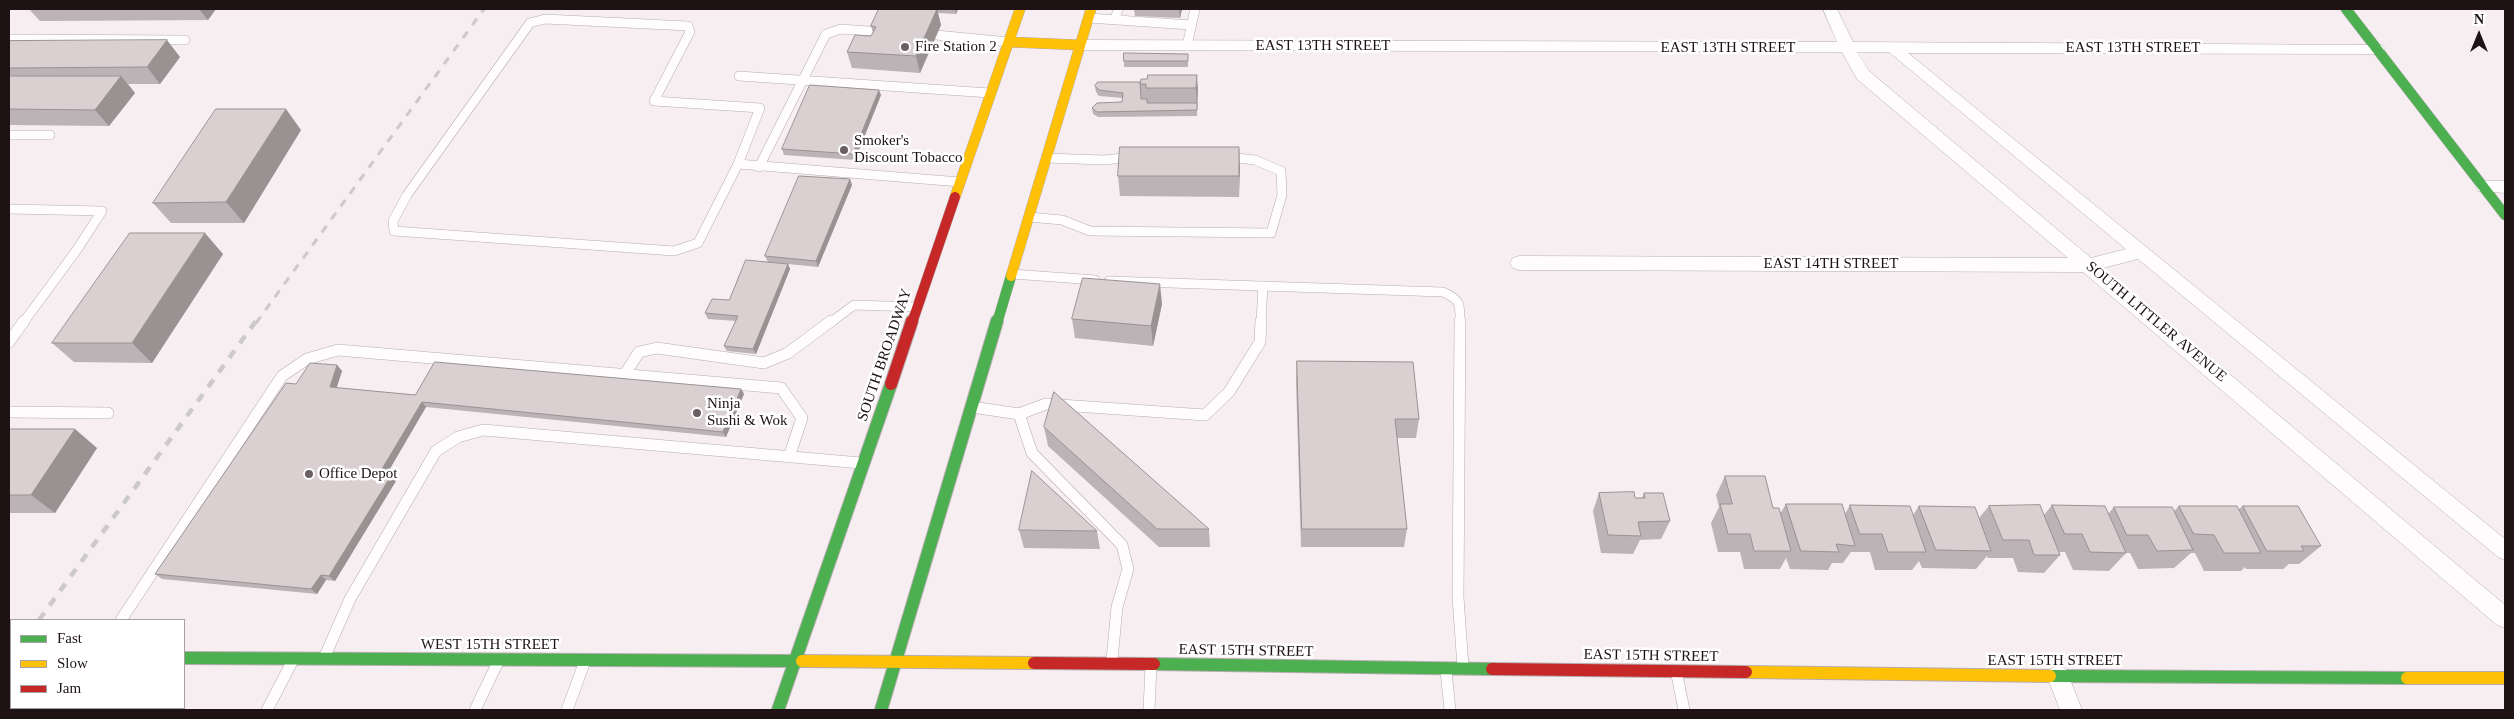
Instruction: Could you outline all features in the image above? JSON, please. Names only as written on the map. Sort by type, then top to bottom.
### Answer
[{"type":"main road","name":"SOUTH BROADWAY","points":[[778,710],[1020,9]]},
{"type":"main road","points":[[2346,9],[2505,215]]},
{"type":"main road","points":[[880,710],[1089,13]]},
{"type":"main road","points":[[1009,42],[1080,45]]},
{"type":"main road","name":"WEST 15TH STREET","points":[[185,658],[796,660]]},
{"type":"main road","name":"EAST 15TH STREET","points":[[796,660],[2058,676],[2505,678]]},
{"type":"street","name":"SOUTH LITTLER AVENUE","points":[[1830,9],[1863,75],[2505,618]]},
{"type":"street","name":"EAST 13TH STREET","points":[[1080,45],[2377,49]]},
{"type":"street","points":[[1892,48],[2505,551]]},
{"type":"street","points":[[2484,187],[2505,187]]},
{"type":"street","name":"EAST 14TH STREET","points":[[1519,263],[2088,265],[2141,252]]},
{"type":"street","points":[[2058,676],[2071,710]]},
{"type":"lane","points":[[1115,20],[1118,9]]},
{"type":"lane","points":[[1187,46],[1195,9]]},
{"type":"lane","points":[[1089,13],[1115,20],[1192,25]]},
{"type":"lane","points":[[544,19],[688,26],[690,32],[654,101],[760,108],[738,164],[698,243],[674,251],[394,231],[393,221],[407,196],[530,23],[544,19]]},
{"type":"lane","points":[[759,167],[796,90],[804,81],[826,34],[841,29],[881,32]]},
{"type":"lane","points":[[936,35],[1009,42]]},
{"type":"lane","points":[[9,39],[185,40]]},
{"type":"lane","points":[[739,76],[990,94]]},
{"type":"lane","points":[[9,134],[50,135]]},
{"type":"lane","points":[[1046,158],[1104,160],[1140,157]]},
{"type":"lane","points":[[1028,217],[1062,220],[1090,232],[1272,233],[1284,184],[1281,171],[1266,163],[1246,157],[1217,157]]},
{"type":"lane","points":[[738,164],[961,182]]},
{"type":"lane","points":[[9,209],[102,211],[9,342]]},
{"type":"lane","points":[[1011,274],[1044,278],[1442,292],[1456,298],[1460,306],[1458,597],[1463,669]]},
{"type":"lane","points":[[971,407],[1019,414],[1046,404],[1205,415],[1229,392],[1260,342],[1264,286]]},
{"type":"lane","points":[[624,374],[639,352],[657,348],[764,363],[788,353],[854,305],[917,307]]},
{"type":"lane","points":[[122,619],[282,376],[307,359],[338,350],[781,388],[802,418],[789,457]]},
{"type":"lane","points":[[9,412],[108,412]]},
{"type":"lane","points":[[1019,414],[1032,453],[1122,545],[1128,569],[1117,607],[1112,664]]},
{"type":"lane","points":[[324,659],[350,599],[436,451],[450,440],[466,433],[483,430],[864,463]]},
{"type":"lane","points":[[267,710],[293,659]]},
{"type":"lane","points":[[475,710],[499,660]]},
{"type":"lane","points":[[567,710],[585,660]]},
{"type":"lane","points":[[1149,710],[1151,665]]},
{"type":"lane","points":[[1446,668],[1450,710]]},
{"type":"lane","points":[[1676,671],[1684,710]]},
{"type":"building","points":[[879,9],[937,9],[916,56],[847,52],[855,35],[871,36],[876,27],[871,26]]},
{"type":"building","points":[[167,40],[147,67],[9,68],[9,41]]},
{"type":"building","points":[[1124,53],[1188,54],[1188,61],[1124,61]]},
{"type":"building","points":[[1148,75],[1197,75],[1196,88],[1146,88],[1146,84],[1140,84],[1141,79],[1147,79]]},
{"type":"building","points":[[9,76],[121,76],[95,110],[9,109]]},
{"type":"building","points":[[1098,82],[1140,82],[1141,99],[1147,99],[1147,103],[1197,103],[1197,110],[1097,112],[1092,108],[1097,103],[1122,102],[1123,93],[1099,90],[1095,86]]},
{"type":"building","points":[[810,85],[879,90],[853,154],[782,149]]},
{"type":"building","points":[[216,109],[286,109],[226,202],[153,203]]},
{"type":"building","points":[[1120,147],[1239,147],[1239,176],[1118,176]]},
{"type":"building","points":[[799,176],[850,179],[816,261],[765,256]]},
{"type":"building","points":[[130,233],[205,233],[132,343],[52,343]]},
{"type":"building","points":[[746,260],[788,264],[753,349],[724,346],[738,316],[705,313],[712,299],[729,300]]},
{"type":"building","points":[[1083,278],[1160,284],[1151,326],[1072,319]]},
{"type":"building","points":[[1297,361],[1413,362],[1419,419],[1395,419],[1407,529],[1302,529]]},
{"type":"building","points":[[435,362],[741,389],[723,432],[422,402],[379,474],[391,476],[329,576],[321,575],[311,589],[155,574],[286,383],[296,384],[310,363],[337,365],[330,387],[415,395]]},
{"type":"building","points":[[1054,392],[1209,529],[1157,529],[1044,427]]},
{"type":"building","points":[[9,429],[75,429],[31,495],[9,495]]},
{"type":"building","points":[[1032,471],[1097,531],[1019,530]]},
{"type":"building","points":[[1725,476],[1765,476],[1773,508],[1779,508],[1791,551],[1754,551],[1750,534],[1728,534],[1720,504],[1732,504]]},
{"type":"building","points":[[1634,492],[1635,498],[1645,498],[1644,493],[1663,493],[1670,521],[1638,522],[1641,536],[1608,535],[1599,493]]},
{"type":"building","points":[[1786,504],[1842,504],[1855,546],[1836,544],[1839,552],[1801,551]]},
{"type":"building","points":[[1850,505],[1910,506],[1926,552],[1888,552],[1882,534],[1860,534]]},
{"type":"building","points":[[2040,505],[2060,555],[2034,555],[2029,540],[2003,540],[1989,506]]},
{"type":"building","points":[[2052,505],[2105,506],[2126,553],[2090,552],[2082,534],[2065,534]]},
{"type":"building","points":[[1919,506],[1975,507],[1991,551],[1936,550]]},
{"type":"building","points":[[2179,506],[2237,506],[2261,553],[2224,553],[2214,535],[2194,534]]},
{"type":"building","points":[[2243,506],[2298,506],[2321,546],[2301,546],[2304,551],[2267,551]]},
{"type":"building","points":[[2114,507],[2172,507],[2193,550],[2157,551],[2148,535],[2127,535]]},
{"type":"railway","points":[[256,323],[484,9]]},
{"type":"railway","points":[[40,619],[256,321]]},
{"type":"traffic: fast","points":[[2346,9],[2505,215]]},
{"type":"traffic: fast","points":[[881,710],[1011,276]]},
{"type":"traffic: fast","points":[[778,710],[891,384]]},
{"type":"traffic: fast","points":[[185,658],[802,661]]},
{"type":"traffic: fast","points":[[1154,664],[1492,669]]},
{"type":"traffic: fast","points":[[2050,676],[2407,678]]},
{"type":"traffic: slow","points":[[955,197],[1020,9]]},
{"type":"traffic: slow","points":[[1011,276],[1091,9]]},
{"type":"traffic: slow","points":[[1009,42],[1080,45]]},
{"type":"traffic: slow","points":[[802,661],[1034,663]]},
{"type":"traffic: slow","points":[[1746,672],[2050,676]]},
{"type":"traffic: slow","points":[[2407,678],[2505,678]]},
{"type":"traffic: jam","points":[[891,384],[955,197]]},
{"type":"traffic: jam","points":[[1034,663],[1154,664]]},
{"type":"traffic: jam","points":[[1492,669],[1746,672]]},
{"type":"place","name":"Fire Station 2","points":[[905,47]]},
{"type":"place","name":"Smoker's Discount Tobacco","points":[[844,150]]},
{"type":"place","name":"Ninja Sushi & Wok","points":[[697,413]]},
{"type":"place","name":"Office Depot","points":[[309,474]]}]
